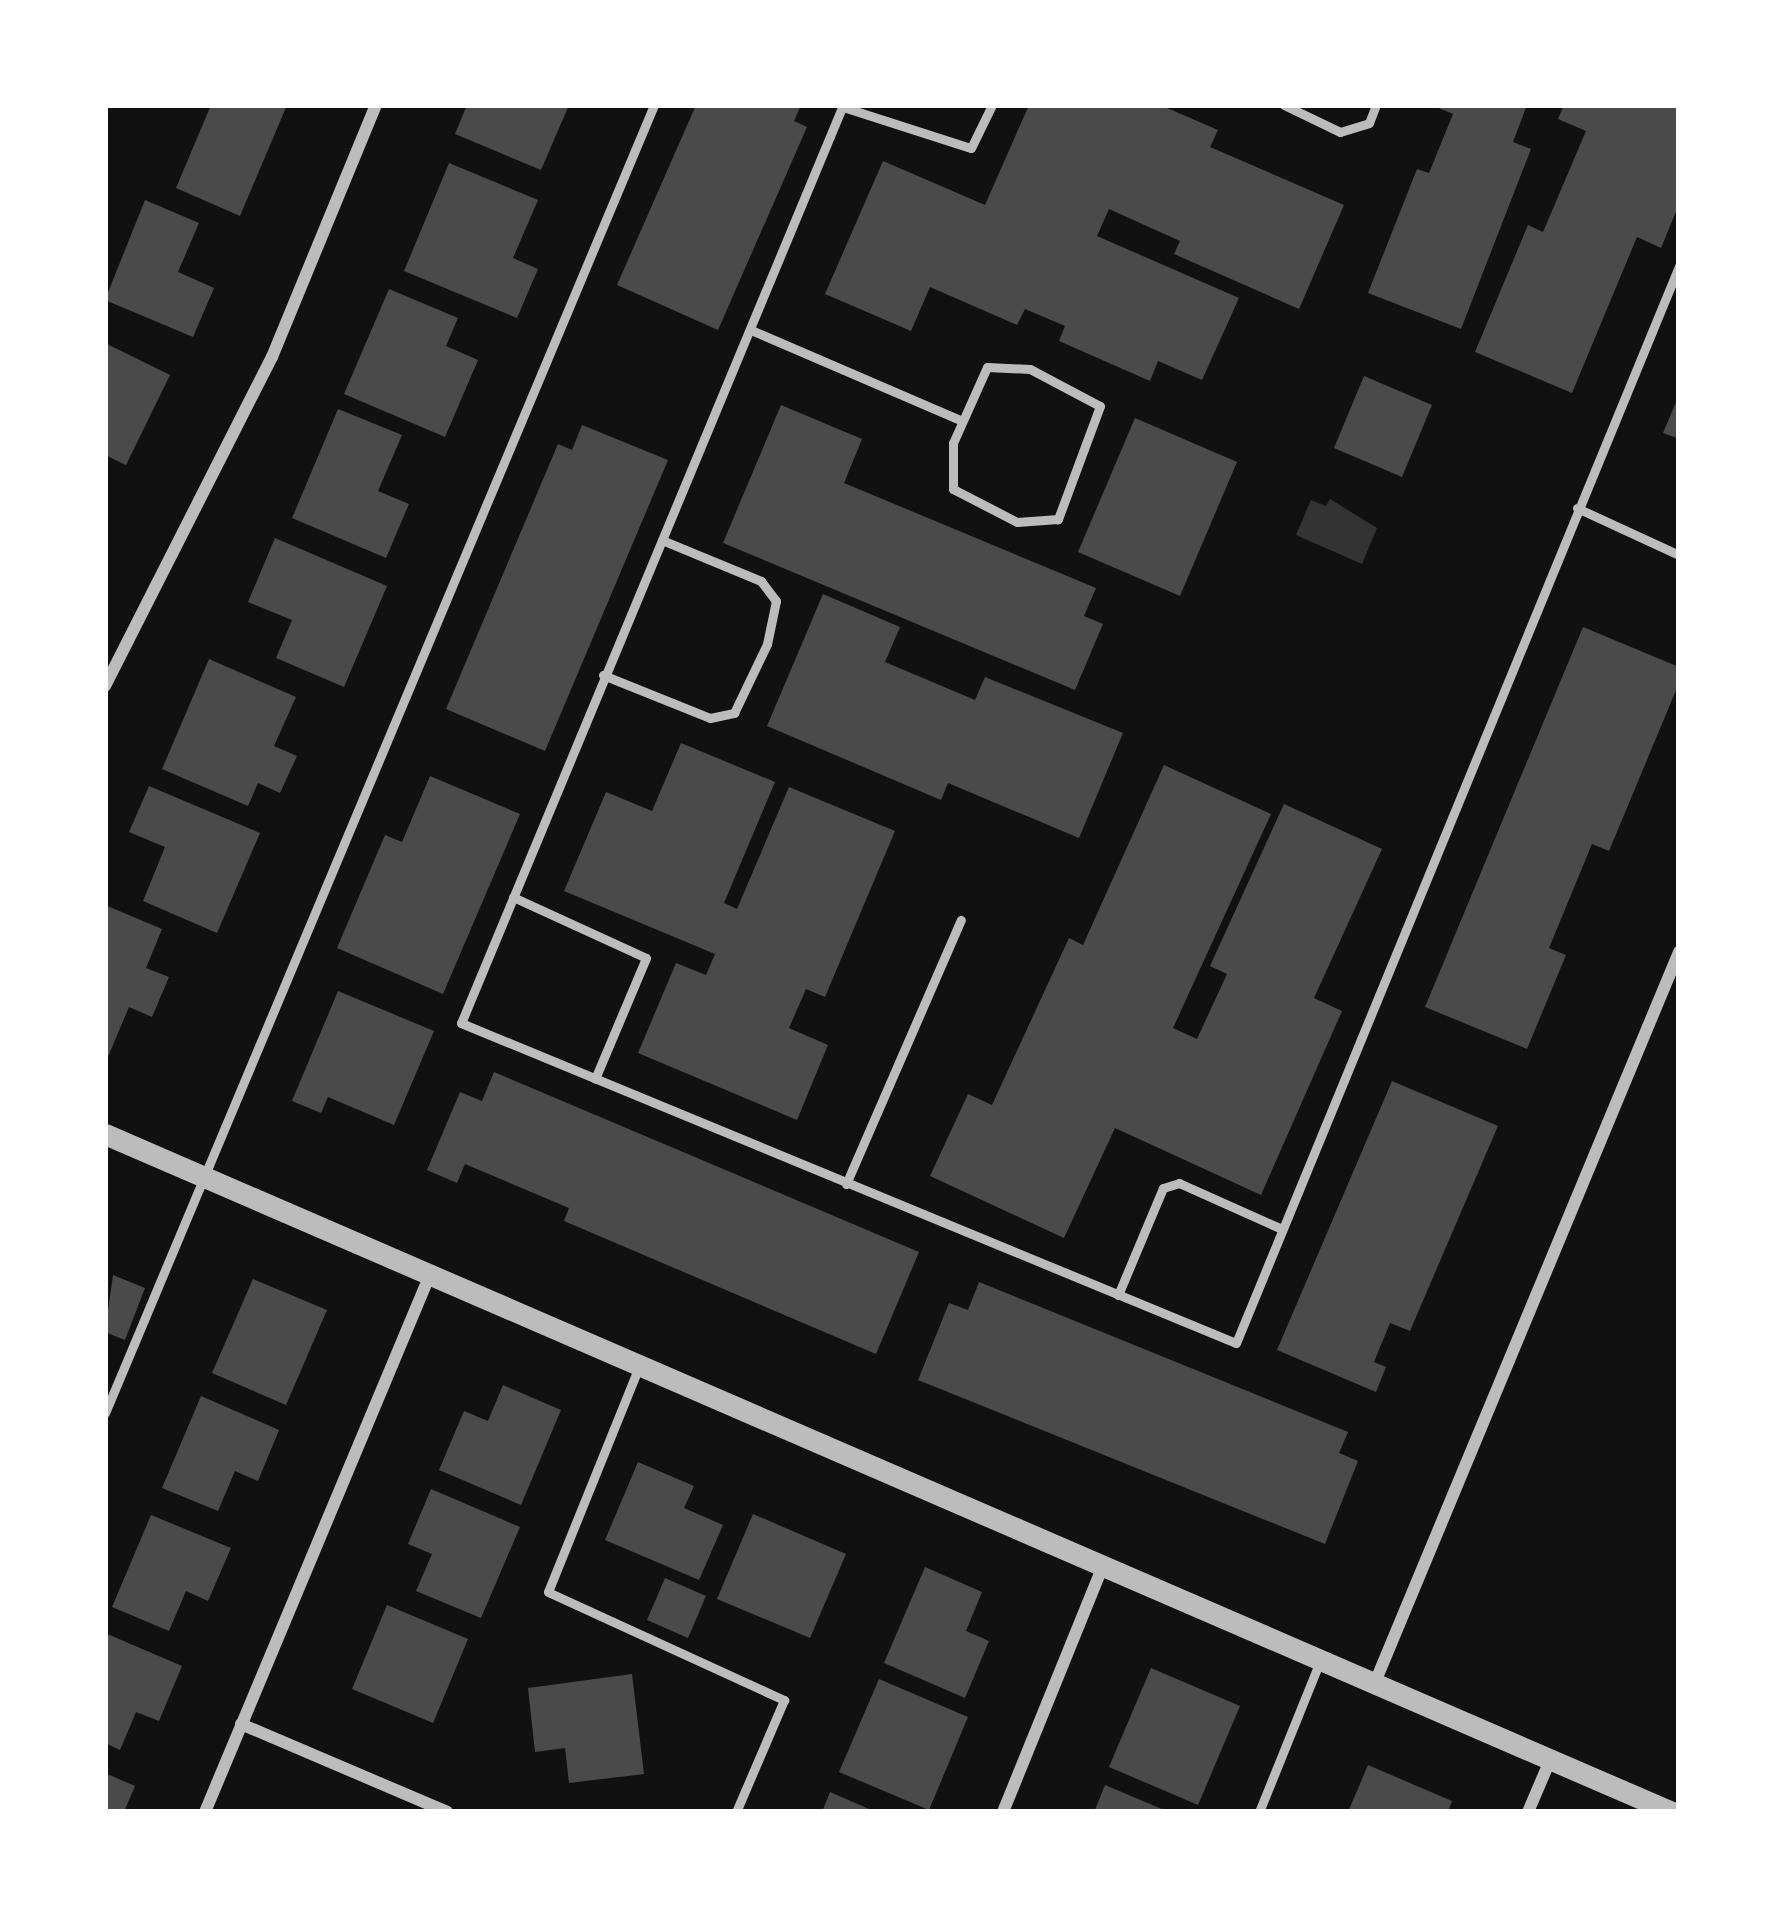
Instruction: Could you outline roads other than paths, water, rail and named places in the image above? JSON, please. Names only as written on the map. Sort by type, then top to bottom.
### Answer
[{"type":"street","points":[[105,686],[272,357],[376,105]]},
{"type":"street","points":[[1376,1680],[1679,952]]},
{"type":"street","points":[[105,1134],[638,1369],[1104,1563],[1672,1812]]},
{"type":"street","points":[[205,1812],[430,1277]]},
{"type":"street","points":[[1003,1812],[1104,1563]]},
{"type":"street","points":[[241,1724],[447,1812]]},
{"type":"street","points":[[1528,1812],[1551,1757]]},
{"type":"lane","points":[[105,1412],[653,105]]},
{"type":"lane","points":[[992,105],[971,148],[843,106],[461,1023],[1236,1343],[1679,266]]},
{"type":"lane","points":[[1284,105],[1340,132],[1369,123],[1376,105]]},
{"type":"lane","points":[[751,331],[960,420]]},
{"type":"lane","points":[[987,368],[1030,369],[1100,406],[1058,519],[1017,522],[953,489],[960,420],[987,368]]},
{"type":"lane","points":[[1577,508],[1679,555]]},
{"type":"lane","points":[[603,675],[710,718],[734,713],[767,644],[776,601],[761,581],[662,540]]},
{"type":"lane","points":[[513,897],[646,958],[595,1079]]},
{"type":"lane","points":[[846,1184],[962,920]]},
{"type":"lane","points":[[1118,1295],[1163,1188],[1179,1183],[1282,1229]]},
{"type":"lane","points":[[638,1369],[548,1592],[784,1700],[736,1812]]},
{"type":"lane","points":[[1259,1812],[1322,1657]]}]
